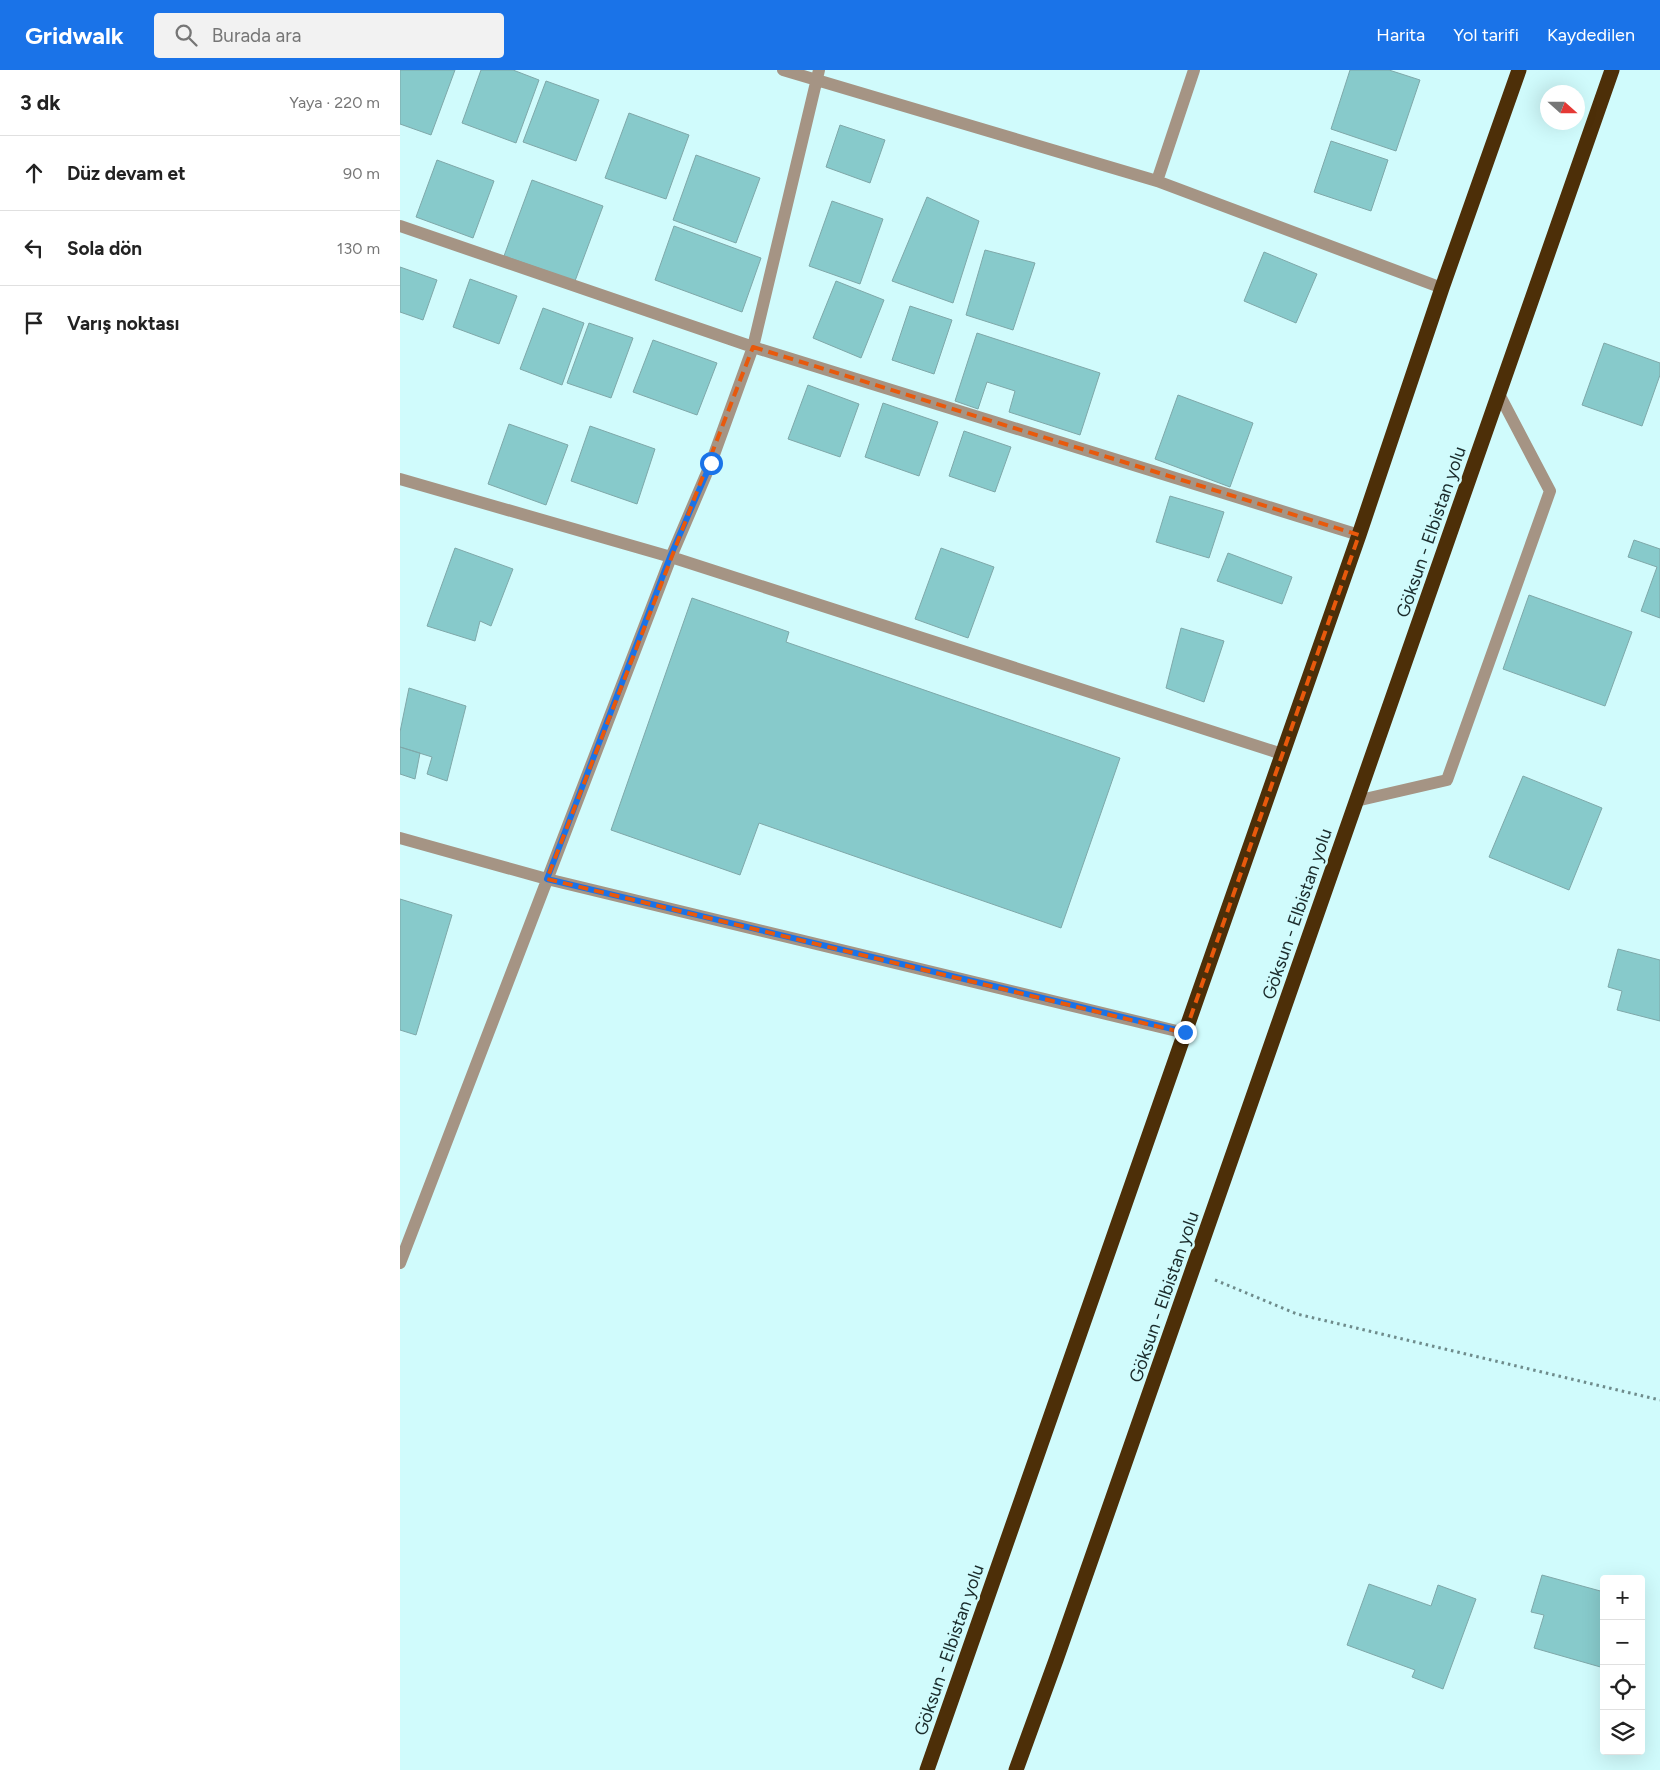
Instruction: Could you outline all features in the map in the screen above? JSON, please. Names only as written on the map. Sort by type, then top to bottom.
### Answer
[{"type":"highway","name":"Göksun - Elbistan yolu","points":[[927,1770],[1359,535],[1442,288],[1519,70]]},
{"type":"highway","name":"Göksun - Elbistan yolu","points":[[1016,1770],[1612,70]]},
{"type":"street","points":[[783,70],[818,75],[1157,181],[1442,288]]},
{"type":"street","points":[[1157,181],[1194,70]]},
{"type":"street","points":[[400,1264],[670,557],[711,463],[753,347],[818,75]]},
{"type":"street","points":[[400,226],[753,347],[1359,535]]},
{"type":"street","points":[[1356,801],[1447,780],[1550,491],[1499,394]]},
{"type":"street","points":[[400,479],[670,557],[1282,754]]},
{"type":"street","points":[[400,838],[547,879],[1185,1032]]},
{"type":"path","points":[[1192,1271],[1297,1314],[1660,1400]]},
{"type":"highlighted area","points":[[753,347],[1359,535],[1185,1033],[547,879]]},
{"type":"building","points":[[400,70],[455,70],[431,135],[400,124]]},
{"type":"building","points":[[481,70],[513,70],[539,80],[516,143],[462,123]]},
{"type":"building","points":[[1350,70],[1389,70],[1420,80],[1396,151],[1331,129]]},
{"type":"building","points":[[546,81],[599,100],[576,161],[523,142]]},
{"type":"building","points":[[629,113],[689,135],[666,199],[605,178]]},
{"type":"building","points":[[840,125],[885,140],[870,183],[826,167]]},
{"type":"building","points":[[1331,141],[1388,160],[1371,211],[1314,192]]},
{"type":"building","points":[[696,155],[760,178],[736,243],[673,220]]},
{"type":"building","points":[[437,160],[494,181],[473,238],[416,217]]},
{"type":"building","points":[[532,180],[603,206],[575,281],[504,256]]},
{"type":"building","points":[[927,197],[979,221],[953,303],[892,281]]},
{"type":"building","points":[[832,201],[883,219],[860,284],[809,266]]},
{"type":"building","points":[[674,226],[761,258],[742,312],[655,280]]},
{"type":"building","points":[[985,250],[1035,263],[1013,330],[966,315]]},
{"type":"building","points":[[1264,252],[1317,274],[1296,323],[1244,301]]},
{"type":"building","points":[[400,267],[437,280],[423,320],[400,312]]},
{"type":"building","points":[[470,279],[517,296],[499,344],[453,327]]},
{"type":"building","points":[[836,281],[884,300],[861,358],[813,338]]},
{"type":"building","points":[[910,306],[952,320],[934,374],[892,360]]},
{"type":"building","points":[[543,308],[584,323],[562,385],[520,369]]},
{"type":"building","points":[[589,323],[633,338],[611,398],[567,383]]},
{"type":"building","points":[[977,333],[1100,373],[1080,435],[1009,412],[1015,391],[987,382],[978,409],[955,401]]},
{"type":"building","points":[[653,340],[717,363],[697,415],[633,392]]},
{"type":"building","points":[[1604,343],[1660,363],[1660,375],[1642,426],[1582,405]]},
{"type":"building","points":[[808,385],[859,404],[840,457],[788,439]]},
{"type":"building","points":[[1178,395],[1253,423],[1230,487],[1155,459]]},
{"type":"building","points":[[883,403],[938,422],[919,476],[865,457]]},
{"type":"building","points":[[509,424],[568,445],[546,505],[488,484]]},
{"type":"building","points":[[590,426],[655,449],[637,504],[571,481]]},
{"type":"building","points":[[964,431],[1011,447],[995,492],[949,476]]},
{"type":"building","points":[[1170,496],[1224,512],[1209,558],[1156,542]]},
{"type":"building","points":[[1634,540],[1660,549],[1660,618],[1641,611],[1657,567],[1628,557]]},
{"type":"building","points":[[455,548],[513,569],[491,626],[480,621],[475,641],[427,626]]},
{"type":"building","points":[[941,548],[994,567],[968,638],[915,619]]},
{"type":"building","points":[[1228,553],[1292,577],[1282,604],[1217,581]]},
{"type":"building","points":[[1529,595],[1632,632],[1605,706],[1503,669]]},
{"type":"building","points":[[692,598],[789,632],[786,642],[1120,758],[1061,928],[759,823],[740,875],[611,830]]},
{"type":"building","points":[[1181,628],[1224,641],[1204,702],[1166,688]]},
{"type":"building","points":[[409,688],[466,706],[447,781],[427,774],[432,757],[400,747],[400,732]]},
{"type":"building","points":[[400,747],[420,753],[415,779],[400,774]]},
{"type":"building","points":[[1523,776],[1602,808],[1569,890],[1489,857]]},
{"type":"building","points":[[400,899],[452,915],[416,1035],[400,1030]]},
{"type":"building","points":[[1618,949],[1660,960],[1660,1021],[1617,1010],[1622,991],[1608,987]]},
{"type":"building","points":[[1542,1575],[1600,1591],[1600,1667],[1534,1648],[1544,1615],[1531,1612]]},
{"type":"building","points":[[1369,1584],[1431,1606],[1438,1585],[1476,1599],[1443,1689],[1412,1677],[1415,1670],[1347,1645]]},
{"type":"route","points":[[711,463],[670,557],[547,879],[1185,1032]]}]
